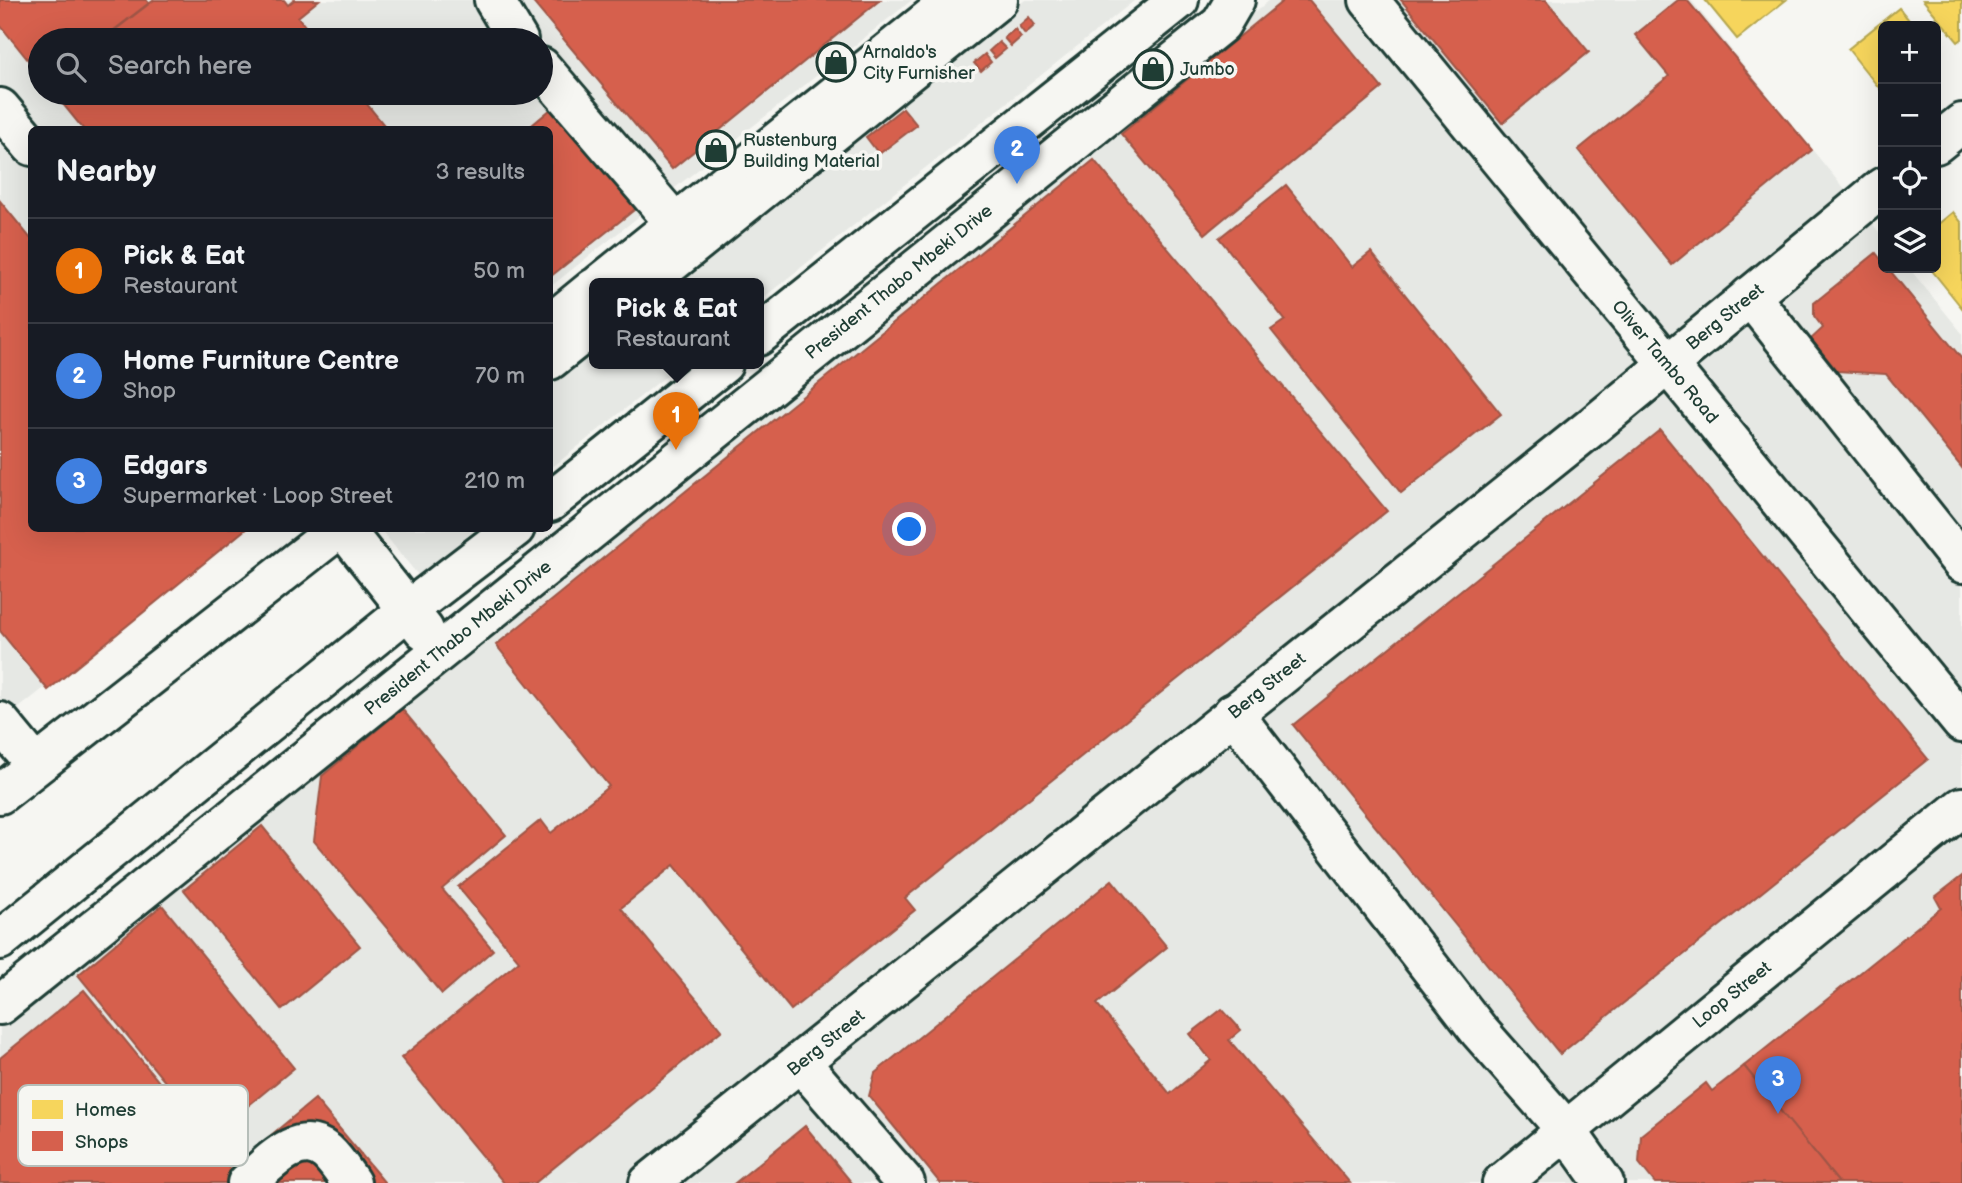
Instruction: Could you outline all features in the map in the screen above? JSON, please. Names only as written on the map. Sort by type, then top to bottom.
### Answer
[{"type":"street","points":[[494,0],[511,28]]},
{"type":"street","points":[[607,278],[953,0]]},
{"type":"street","points":[[652,278],[998,0]]},
{"type":"street","points":[[764,331],[1179,0]]},
{"type":"street","name":"President Thabo Mbeki Drive","points":[[0,1005],[1221,24],[1235,0]]},
{"type":"street","name":"Oliver Tambo Road","points":[[1369,0],[1962,723]]},
{"type":"street","points":[[553,81],[675,223]]},
{"type":"street","points":[[0,108],[28,141]]},
{"type":"street","points":[[1941,140],[1962,123]]},
{"type":"street","name":"Berg Street","points":[[649,1183],[1668,364],[1878,191]]},
{"type":"street","points":[[553,322],[589,292]]},
{"type":"street","points":[[1750,296],[1962,563]]},
{"type":"street","points":[[553,358],[589,329]]},
{"type":"street","points":[[553,500],[717,369]]},
{"type":"street","points":[[0,722],[12,761],[292,532]]},
{"type":"street","points":[[0,794],[337,532]]},
{"type":"street","points":[[345,532],[441,651]]},
{"type":"street","points":[[0,940],[408,610],[510,532]]},
{"type":"street","points":[[1233,713],[1480,1032],[1567,1132],[1604,1183]]},
{"type":"street","name":"Loop Street","points":[[1502,1183],[1962,807]]},
{"type":"street","points":[[801,1063],[905,1183]]},
{"type":"street","points":[[247,1183],[293,1146],[306,1143],[326,1152],[351,1183]]},
{"type":"shaded area","points":[[0,0],[912,0],[553,285],[553,126],[28,126],[28,532],[241,532],[0,723]]},
{"type":"shaded area","points":[[1025,0],[1135,0],[764,297],[764,278],[678,278]]},
{"type":"shaded area","points":[[1270,0],[1691,0],[1878,231],[1878,273],[1913,273],[1962,333],[1962,1183],[0,1183],[0,1023]]},
{"type":"shaded area","points":[[589,350],[589,369],[675,369],[553,467],[553,379]]},
{"type":"shaded area","points":[[382,532],[472,532],[418,575]]},
{"type":"building: Homes","points":[[1705,0],[1786,0],[1737,39]]},
{"type":"building: Homes","points":[[1923,0],[1962,0],[1962,39],[1958,42]]},
{"type":"building: Homes","points":[[1899,8],[1910,21],[1883,21]]},
{"type":"building: Homes","points":[[1878,25],[1878,87],[1848,49]]},
{"type":"building: Homes","points":[[1953,212],[1962,223],[1962,308],[1934,273],[1941,273],[1941,222]]},
{"type":"building: Shops","points":[[0,0],[146,0],[149,3],[117,28],[28,28],[28,60],[0,25]]},
{"type":"building: Shops","points":[[154,0],[284,0],[288,5],[294,0],[319,0],[298,17],[307,28],[118,28]]},
{"type":"building: Shops","points":[[531,0],[880,0],[672,169]]},
{"type":"building: Shops","points":[[1284,0],[1309,0],[1382,88],[1205,234],[1121,134]]},
{"type":"building: Shops","points":[[1401,0],[1546,0],[1589,52],[1502,123]]},
{"type":"building: Shops","points":[[1678,0],[1687,0],[1812,150],[1672,265],[1578,150],[1669,76],[1635,35]]},
{"type":"building: Shops","points":[[1029,17],[1035,25],[1025,34],[1019,26]]},
{"type":"building: Shops","points":[[1015,29],[1021,37],[1011,46],[1004,38]]},
{"type":"building: Shops","points":[[999,42],[1006,49],[995,58],[989,51]]},
{"type":"building: Shops","points":[[985,54],[991,62],[981,71],[974,63]]},
{"type":"building: Shops","points":[[557,104],[639,206],[553,275],[553,126],[531,126]]},
{"type":"building: Shops","points":[[64,105],[368,105],[385,126],[81,126]]},
{"type":"building: Shops","points":[[903,108],[917,125],[879,154],[866,137]]},
{"type":"building: Shops","points":[[1094,160],[1387,511],[905,898],[915,910],[791,1010],[674,865],[621,908],[722,1030],[535,1183],[504,1183],[401,1058],[519,961],[458,887],[541,820],[551,833],[609,786],[496,645]]},
{"type":"building: Shops","points":[[1286,185],[1352,267],[1371,252],[1501,414],[1401,493],[1271,330],[1285,320],[1219,238]]},
{"type":"building: Shops","points":[[0,201],[28,235],[28,532],[242,532],[48,690],[0,631]]},
{"type":"building: Shops","points":[[1876,253],[1878,273],[1892,273],[1962,359],[1962,468],[1886,374],[1837,371],[1811,339],[1823,328],[1814,316],[1814,303]]},
{"type":"building: Shops","points":[[1660,430],[1928,759],[1560,1054],[1293,725]]},
{"type":"building: Shops","points":[[402,709],[506,835],[442,889],[493,950],[442,994],[314,841],[322,776]]},
{"type":"building: Shops","points":[[262,826],[360,946],[282,1010],[184,890]]},
{"type":"building: Shops","points":[[1962,876],[1962,1183],[1839,1183],[1744,1066],[1941,908],[1935,897]]},
{"type":"building: Shops","points":[[1112,880],[1167,947],[1097,1004],[1170,1094],[1211,1060],[1190,1034],[1222,1009],[1241,1030],[1229,1040],[1350,1183],[940,1183],[869,1096],[875,1073]]},
{"type":"building: Shops","points":[[162,905],[294,1068],[248,1106],[248,1085],[168,1085],[78,975]]},
{"type":"building: Shops","points":[[84,990],[161,1085],[18,1085],[18,1166],[228,1166],[230,1169],[234,1166],[248,1166],[248,1154],[315,1099],[385,1183],[0,1183],[0,1058]]},
{"type":"building: Shops","points":[[1744,1066],[1839,1183],[1655,1183],[1639,1163],[1641,1135],[1706,1083],[1712,1091]]},
{"type":"building: Shops","points":[[805,1126],[852,1183],[735,1183]]},
{"type":"place","name":"Arnaldo's City Furnisher","points":[[836,62]]},
{"type":"place","name":"Jumbo","points":[[1153,69]]},
{"type":"place","name":"Rustenburg Building Material","points":[[716,150]]},
{"type":"place","name":"Home Furniture Centre","points":[[1017,184]]},
{"type":"place","name":"Pick & Eat","points":[[676,450]]},
{"type":"place","name":"Edgars","points":[[1778,1114]]}]
